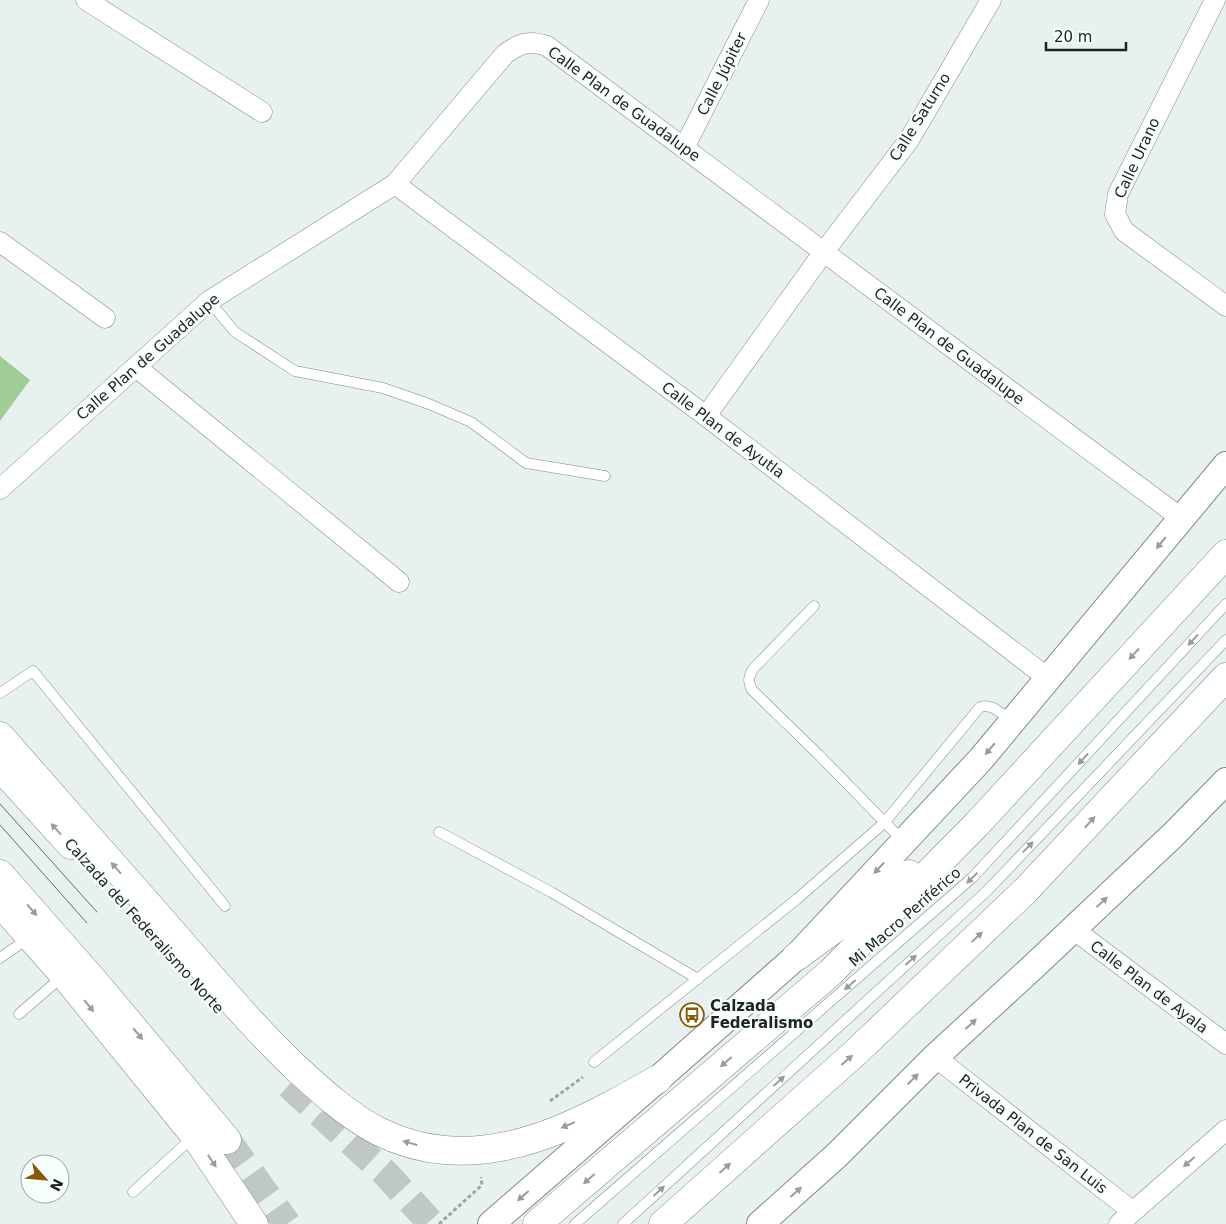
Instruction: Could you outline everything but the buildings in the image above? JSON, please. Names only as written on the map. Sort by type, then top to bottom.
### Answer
[{"type":"main road","points":[[537,1224],[830,973],[977,824],[1226,554]]},
{"type":"main road","points":[[663,1224],[855,1053],[1025,891],[1226,678]]},
{"type":"main road","points":[[0,736],[263,1036],[331,1099],[378,1131],[422,1147],[443,1150],[479,1150],[514,1145],[538,1138],[588,1116],[658,1079]]},
{"type":"main road","name":"Calzada del Federalismo Norte","points":[[0,767],[289,1085]]},
{"type":"main road","points":[[796,957],[977,824]]},
{"type":"main road","points":[[0,874],[94,981],[227,1140]]},
{"type":"main road","points":[[0,903],[64,975],[195,1136],[254,1224]]},
{"type":"street","points":[[86,0],[262,112]]},
{"type":"street","name":"Calle Júpiter","points":[[684,148],[760,0]]},
{"type":"street","name":"Calle Saturno","points":[[706,416],[824,253],[909,140],[991,0]]},
{"type":"street","name":"Calle Urano","points":[[1214,0],[1118,194],[1115,214],[1124,231],[1226,306]]},
{"type":"street","name":"Calle Plan de Guadalupe","points":[[0,489],[209,301],[395,184],[505,54],[515,46],[536,42],[547,46],[1180,518]]},
{"type":"street","name":"Calle Plan de Ayutla","points":[[395,184],[706,416],[1049,679]]},
{"type":"street","points":[[0,242],[105,318]]},
{"type":"street","points":[[136,367],[399,582]]},
{"type":"street","points":[[491,1224],[796,957],[982,759],[1180,518],[1226,465]]},
{"type":"street","points":[[760,1224],[838,1154],[934,1057],[1173,835],[1226,781]]},
{"type":"street","name":"Calle Plan de Ayala","points":[[1073,929],[1226,1044]]},
{"type":"street","name":"Privada Plan de San Luis","points":[[934,1057],[1126,1217]]},
{"type":"street","points":[[1126,1217],[1226,1130]]},
{"type":"lane","points":[[209,301],[235,332],[295,371],[383,388],[429,404],[471,422],[526,463],[605,476]]},
{"type":"lane","name":"Mi Macro Periférico","points":[[575,1224],[972,878],[1226,604]]},
{"type":"lane","points":[[814,606],[753,669],[748,680],[749,685],[904,842]]},
{"type":"lane","points":[[623,1224],[986,891],[1226,640]]},
{"type":"lane","points":[[0,692],[33,671],[225,906]]},
{"type":"lane","points":[[594,1062],[797,900],[884,823],[980,707],[990,706],[1013,722]]},
{"type":"lane","points":[[439,832],[551,892],[698,979]]},
{"type":"lane","points":[[0,958],[30,936]]},
{"type":"lane","points":[[18,1014],[64,975]]},
{"type":"lane","points":[[133,1192],[195,1136]]},
{"type":"green space","points":[[0,356],[30,380],[0,421]]},
{"type":"tunnel","points":[[289,1085],[386,1174],[432,1224]]},
{"type":"tunnel","points":[[227,1140],[287,1224]]},
{"type":"tram line","points":[[0,804],[97,912]]},
{"type":"tram line","points":[[0,825],[87,923]]},
{"type":"place","name":"Calzada Federalismo","points":[[692,1015]]}]
